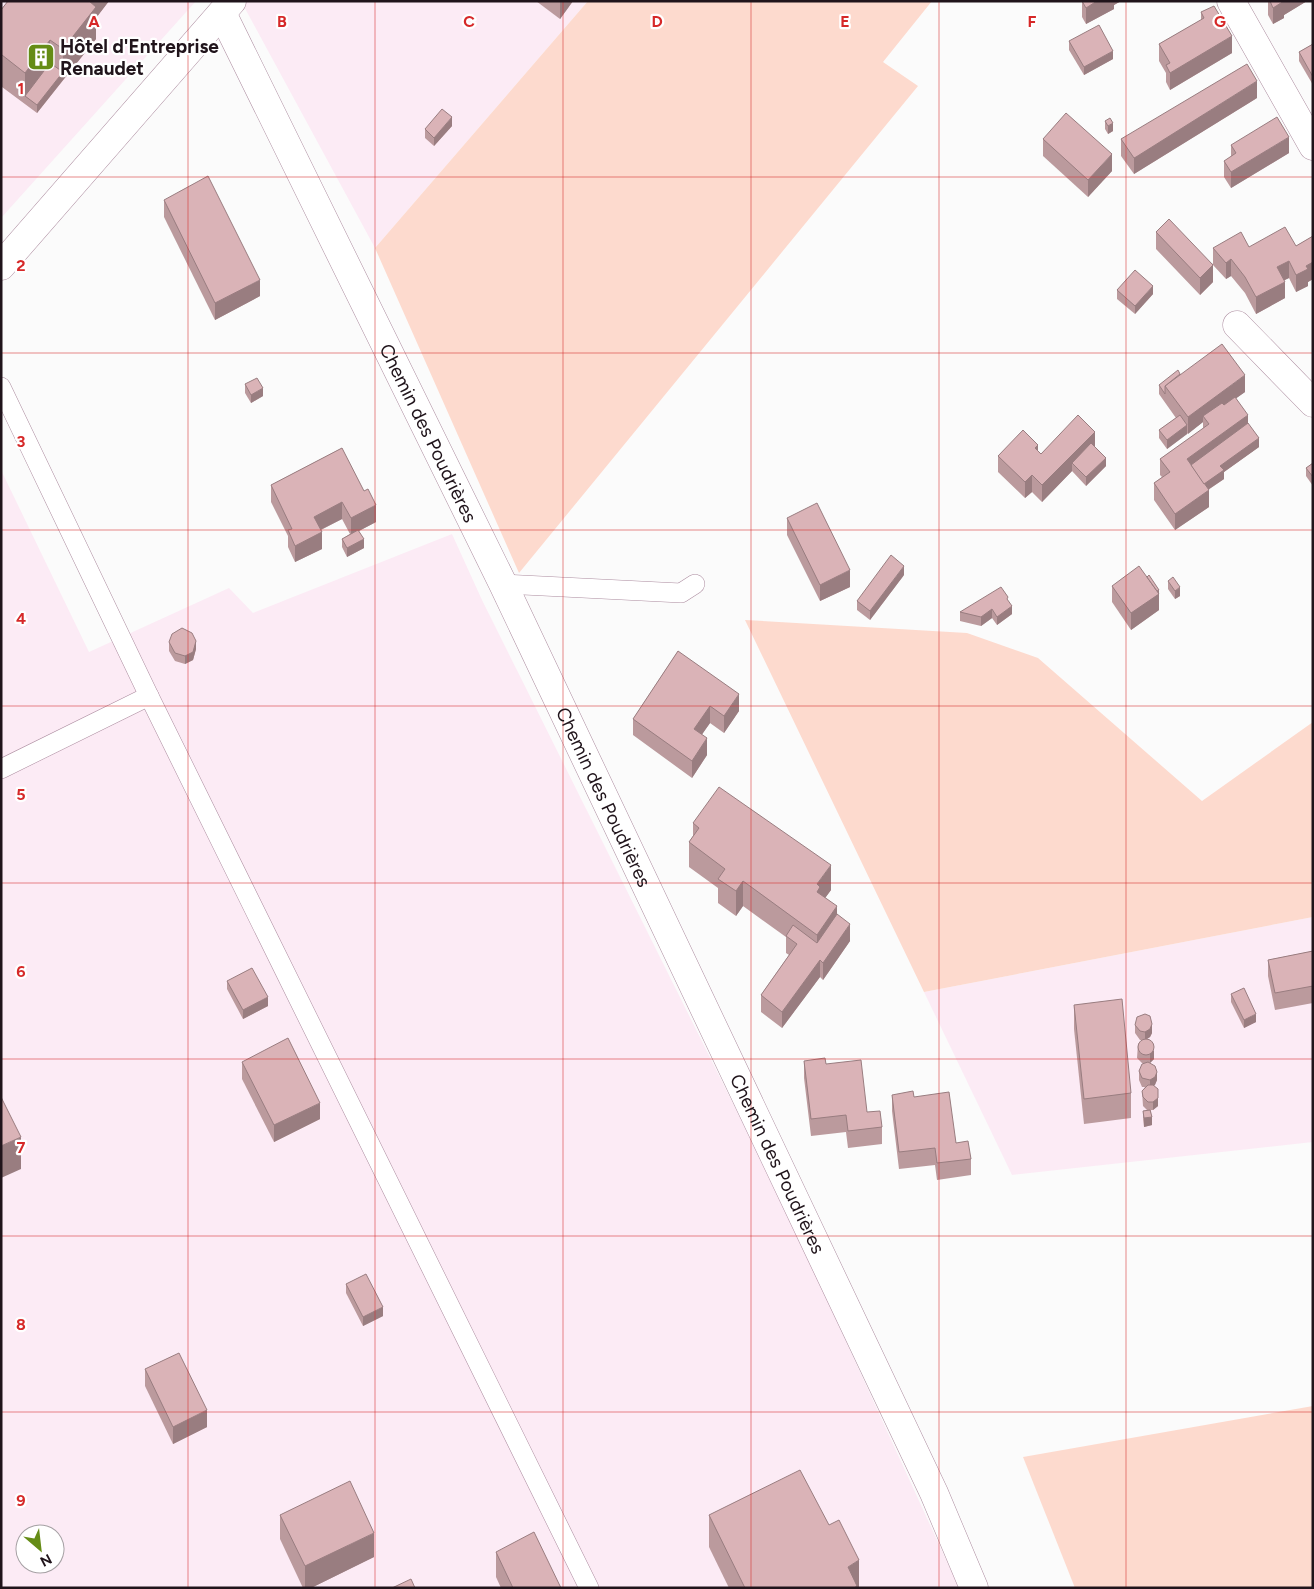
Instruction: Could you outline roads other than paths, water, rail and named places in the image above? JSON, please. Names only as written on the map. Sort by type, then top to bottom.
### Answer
[{"type":"street","points":[[1231,1],[1313,146]]},
{"type":"street","points":[[1,266],[227,7]]},
{"type":"street","name":"Chemin des Poudrières","points":[[227,7],[934,1493],[974,1588]]},
{"type":"street","points":[[1237,325],[1313,403]]},
{"type":"lane","points":[[1,387],[149,696],[589,1588]]},
{"type":"lane","points":[[503,584],[681,593],[695,584]]},
{"type":"lane","points":[[1,769],[149,696]]},
{"type":"place","name":"Hôtel d'Entreprise Renaudet","points":[[41,57]]}]
